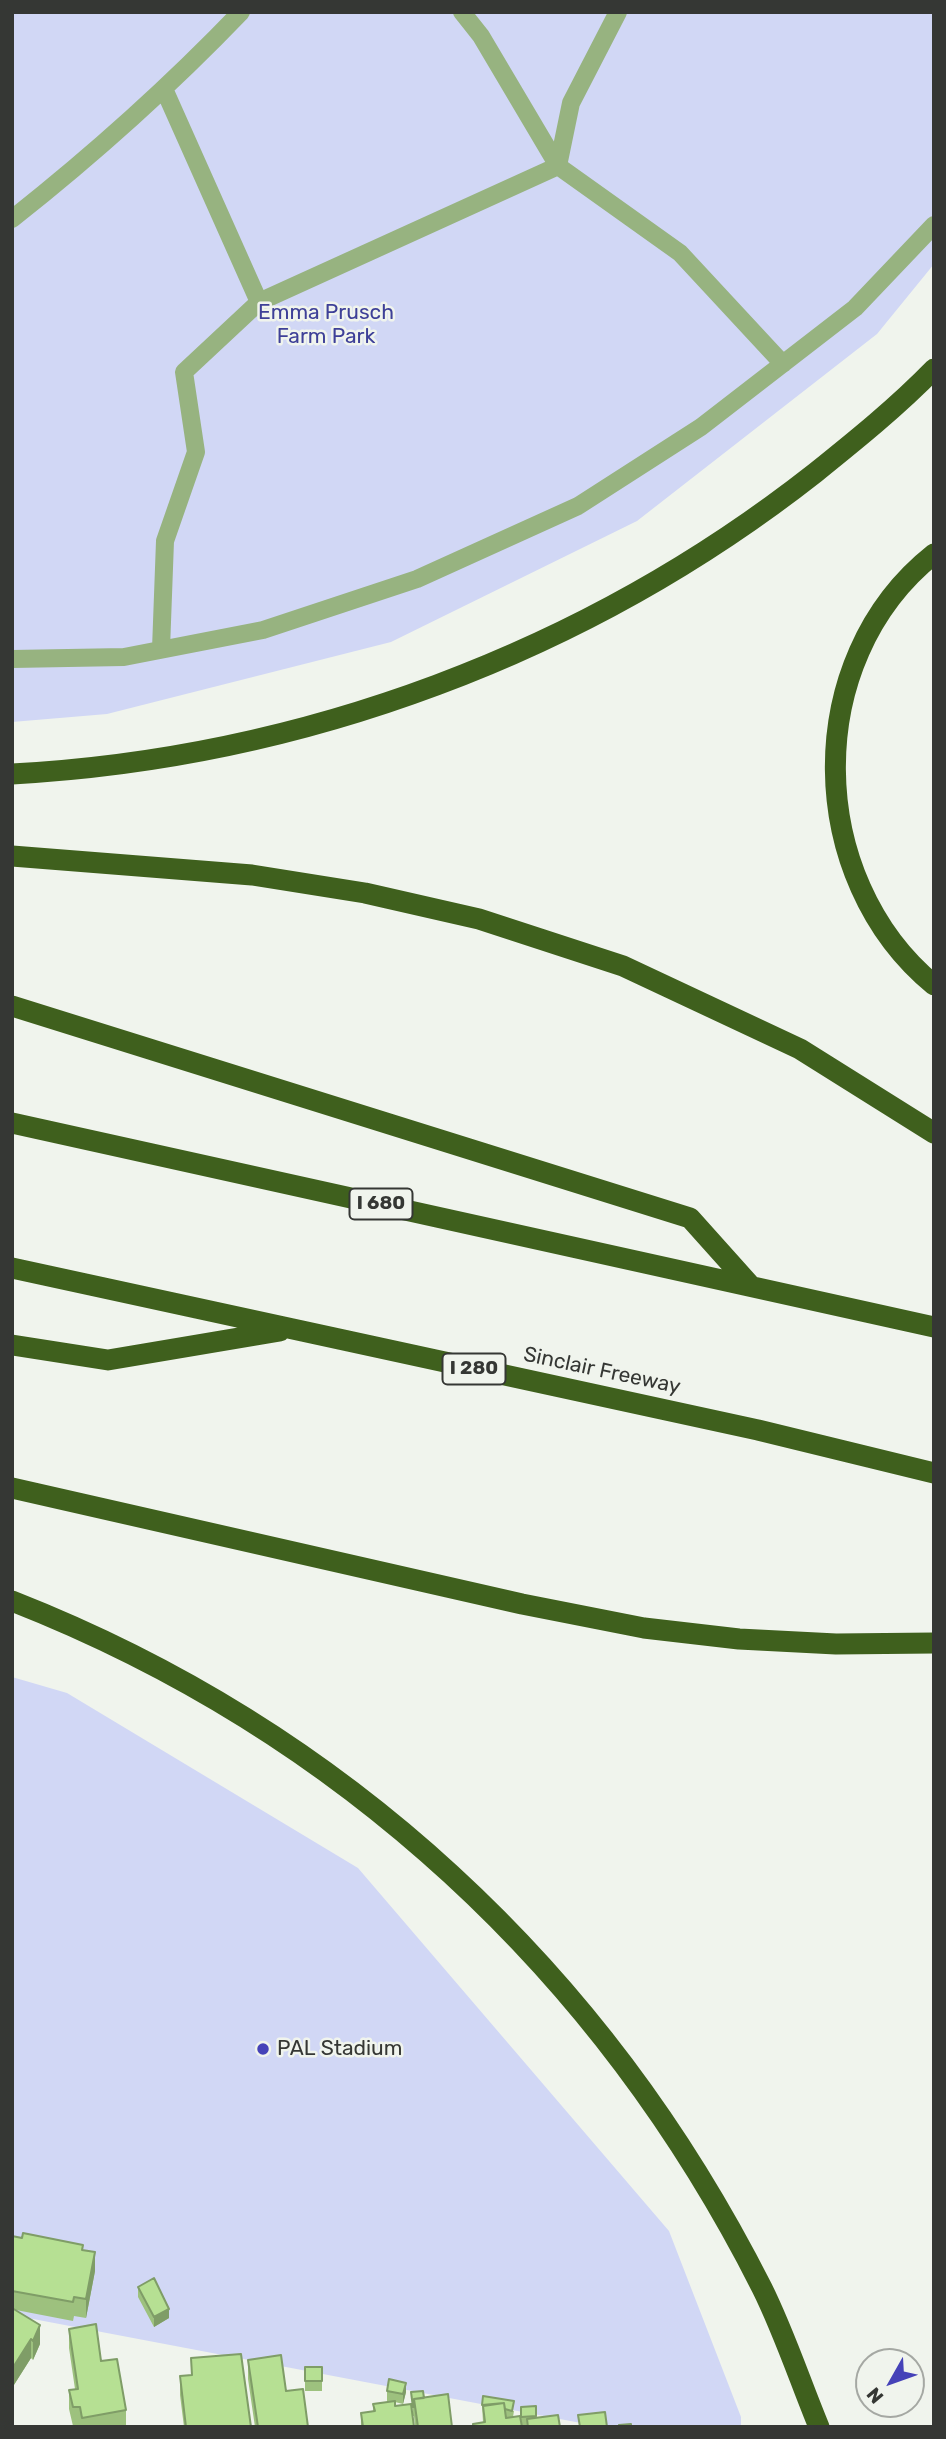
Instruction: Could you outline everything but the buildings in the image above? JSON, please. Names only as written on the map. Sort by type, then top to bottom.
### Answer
[{"type":"highway","points":[[12,774],[135,763],[232,745],[327,722],[427,690],[518,654],[593,617],[692,560],[781,499],[858,438],[934,369]]},
{"type":"highway","points":[[934,554],[890,600],[862,645],[845,687],[836,735],[834,783],[841,835],[857,885],[883,932],[934,985]]},
{"type":"highway","points":[[12,856],[252,875],[365,893],[479,919],[622,966],[800,1049],[934,1133]]},
{"type":"highway","points":[[12,1006],[691,1218],[750,1285]]},
{"type":"highway","name":"I 680","points":[[12,1123],[934,1327]]},
{"type":"highway","name":"Sinclair Freeway","points":[[12,1268],[758,1430],[934,1473]]},
{"type":"highway","points":[[12,1345],[108,1360],[292,1329]]},
{"type":"highway","points":[[12,1488],[523,1604],[644,1628],[767,1640],[934,1643]]},
{"type":"highway","points":[[12,1601],[75,1626],[165,1671],[273,1733],[370,1803],[454,1874],[593,2024],[659,2112],[716,2202],[764,2291],[819,2427]]},
{"type":"lane","points":[[12,219],[74,170],[164,89],[241,12]]},
{"type":"lane","points":[[462,12],[481,36],[558,166],[680,253],[783,364]]},
{"type":"lane","points":[[558,166],[572,103],[618,12]]},
{"type":"lane","points":[[164,89],[259,302]]},
{"type":"lane","points":[[161,649],[165,541],[195,452],[184,372],[259,302],[558,166]]},
{"type":"lane","points":[[12,659],[124,657],[263,630],[417,579],[578,506],[701,427],[855,308],[934,225]]},
{"type":"green space","name":"Emma Prusch Farm Park","points":[[12,12],[934,12],[934,264],[877,334],[637,521],[391,642],[107,714],[12,722]]},
{"type":"green space","name":"PAL Stadium","points":[[12,1677],[67,1693],[358,1868],[669,2231],[741,2417],[741,2427],[602,2427],[12,2315]]},
{"type":"place","name":"PAL Stadium","points":[[263,2049]]}]
